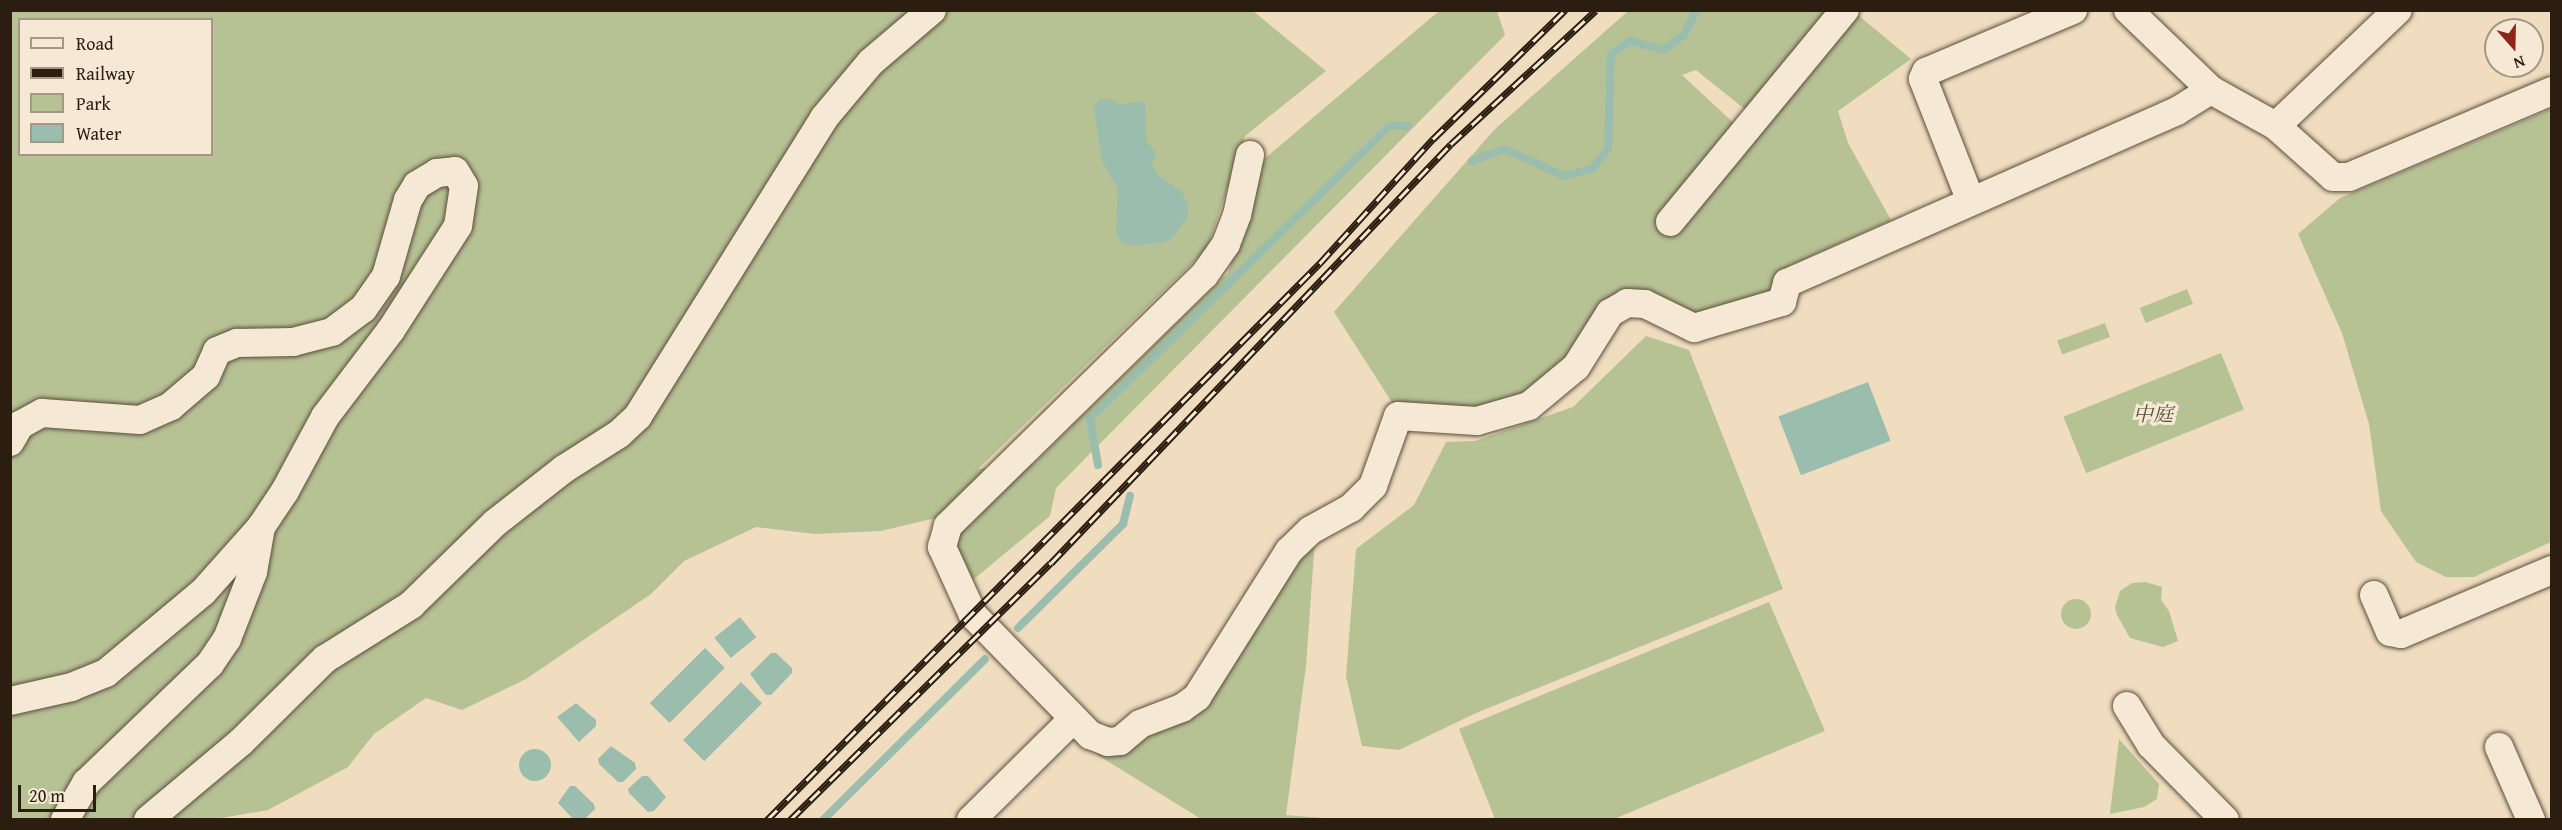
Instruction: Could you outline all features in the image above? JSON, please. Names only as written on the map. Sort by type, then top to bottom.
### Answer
[{"type":"street","points":[[148,819],[241,742],[325,659],[411,604],[495,523],[564,469],[619,434],[638,416],[824,118],[871,62],[932,10]]},
{"type":"street","points":[[1670,222],[1845,10]]},
{"type":"street","points":[[1970,199],[1923,79],[1926,72],[2073,10]]},
{"type":"street","points":[[2127,10],[2211,90],[2276,126],[2333,177],[2349,177],[2552,91]]},
{"type":"street","points":[[2276,126],[2398,10]]},
{"type":"street","points":[[1250,155],[1237,215],[1226,244],[1204,275],[948,525],[942,547],[973,615],[1090,735],[1108,742],[1120,741],[1140,724],[1182,708],[1197,697],[1289,550],[1311,530],[1351,508],[1373,486],[1398,416],[1477,421],[1529,406],[1576,368],[1610,313],[1628,303],[1645,304],[1694,328],[1782,302],[1787,283],[1970,199],[2178,111],[2211,90]]},
{"type":"street","points":[[10,442],[20,425],[42,413],[140,420],[171,406],[206,376],[217,351],[237,343],[293,342],[332,332],[363,309],[386,276],[408,200],[417,185],[437,173],[455,171],[464,186],[458,226],[374,355],[325,417],[285,491],[261,527],[203,592],[106,673],[72,687],[10,701]]},
{"type":"street","points":[[65,819],[86,783],[210,664],[227,639],[253,572],[261,527]]},
{"type":"street","points":[[2374,595],[2390,632],[2401,634],[2552,570]]},
{"type":"street","points":[[2127,706],[2151,745],[2225,819]]},
{"type":"street","points":[[971,819],[1073,719]]},
{"type":"street","points":[[2499,747],[2531,819]]},
{"type":"green space","points":[[10,11],[1253,11],[1326,71],[1245,136],[1207,249],[978,469],[1033,464],[1228,273],[1263,160],[1439,11],[1497,11],[1505,35],[1056,488],[1050,516],[974,579],[960,573],[940,517],[881,531],[815,534],[756,527],[684,561],[651,594],[526,679],[462,710],[426,698],[374,734],[348,767],[268,810],[210,820],[11,820]]},
{"type":"green space","points":[[1628,11],[1829,11],[1747,111],[1696,70],[1682,75],[1739,128],[1654,226],[1669,233],[1858,15],[1911,59],[1838,111],[1848,143],[1891,220],[1778,271],[1776,292],[1694,319],[1635,291],[1559,367],[1521,395],[1469,409],[1393,404],[1334,312],[1494,130]]},
{"type":"green space","points":[[2551,109],[2551,542],[2474,577],[2446,577],[2416,562],[2381,511],[2369,424],[2342,333],[2298,234],[2340,198]]},
{"type":"green space","points":[[2187,289],[2193,304],[2146,323],[2140,308]]},
{"type":"green space","points":[[2105,323],[2110,337],[2062,355],[2057,340]]},
{"type":"green space","points":[[1646,336],[1689,350],[1783,589],[1476,713],[1399,750],[1362,746],[1346,676],[1356,549],[1414,505],[1446,442],[1475,441],[1573,407]]},
{"type":"green space","name":"中庭","points":[[2221,353],[2244,410],[2086,473],[2063,417]]},
{"type":"green space","points":[[1315,539],[1306,666],[1286,815],[1335,819],[1201,819],[1096,754],[1119,748],[1200,706],[1295,560]]},
{"type":"green space","points":[[2146,582],[2162,587],[2161,600],[2169,611],[2178,641],[2163,647],[2130,638],[2117,615],[2115,607],[2120,591],[2132,583]]},
{"type":"green space","points":[[2076,599],[2087,603],[2091,614],[2087,625],[2076,629],[2065,625],[2061,614],[2065,603]]},
{"type":"green space","points":[[1769,602],[1825,731],[1614,819],[1495,819],[1459,729]]},
{"type":"green space","points":[[2119,739],[2159,784],[2157,799],[2144,807],[2110,814]]},
{"type":"water","points":[[1099,99],[1111,99],[1119,104],[1145,101],[1146,140],[1156,153],[1152,164],[1159,176],[1181,191],[1188,203],[1188,217],[1170,241],[1131,246],[1121,242],[1116,233],[1118,189],[1102,162],[1094,107]]},
{"type":"water","points":[[1868,382],[1891,441],[1801,475],[1778,416]]},
{"type":"water","points":[[740,617],[756,637],[731,658],[714,638]]},
{"type":"water","points":[[705,648],[725,668],[670,723],[650,703]]},
{"type":"water","points":[[771,653],[776,653],[792,668],[792,673],[771,695],[766,695],[750,674]]},
{"type":"water","points":[[741,682],[762,703],[704,761],[683,740]]},
{"type":"water","points":[[576,703],[596,720],[596,726],[579,742],[557,717]]},
{"type":"water","points":[[611,746],[635,763],[636,769],[623,782],[618,782],[599,764],[598,759]]},
{"type":"water","points":[[535,749],[546,754],[551,765],[546,776],[535,781],[524,776],[519,765],[524,754]]},
{"type":"water","points":[[642,776],[648,776],[666,797],[654,811],[648,812],[629,793],[628,789]]},
{"type":"water","points":[[570,786],[575,786],[594,804],[595,809],[585,819],[573,819],[558,803]]},
{"type":"waterway","points":[[1472,161],[1505,149],[1564,176],[1593,168],[1608,149],[1611,54],[1630,41],[1663,50],[1684,35],[1696,10]]},
{"type":"waterway","points":[[1098,465],[1090,419],[1390,125],[1408,126]]},
{"type":"waterway","points":[[1018,628],[1123,524],[1130,496]]},
{"type":"waterway","points":[[823,820],[985,659]]},
{"type":"railway","points":[[767,820],[1320,263],[1433,139],[1565,10]]},
{"type":"railway","points":[[790,820],[1051,563],[1451,144],[1596,10]]}]
